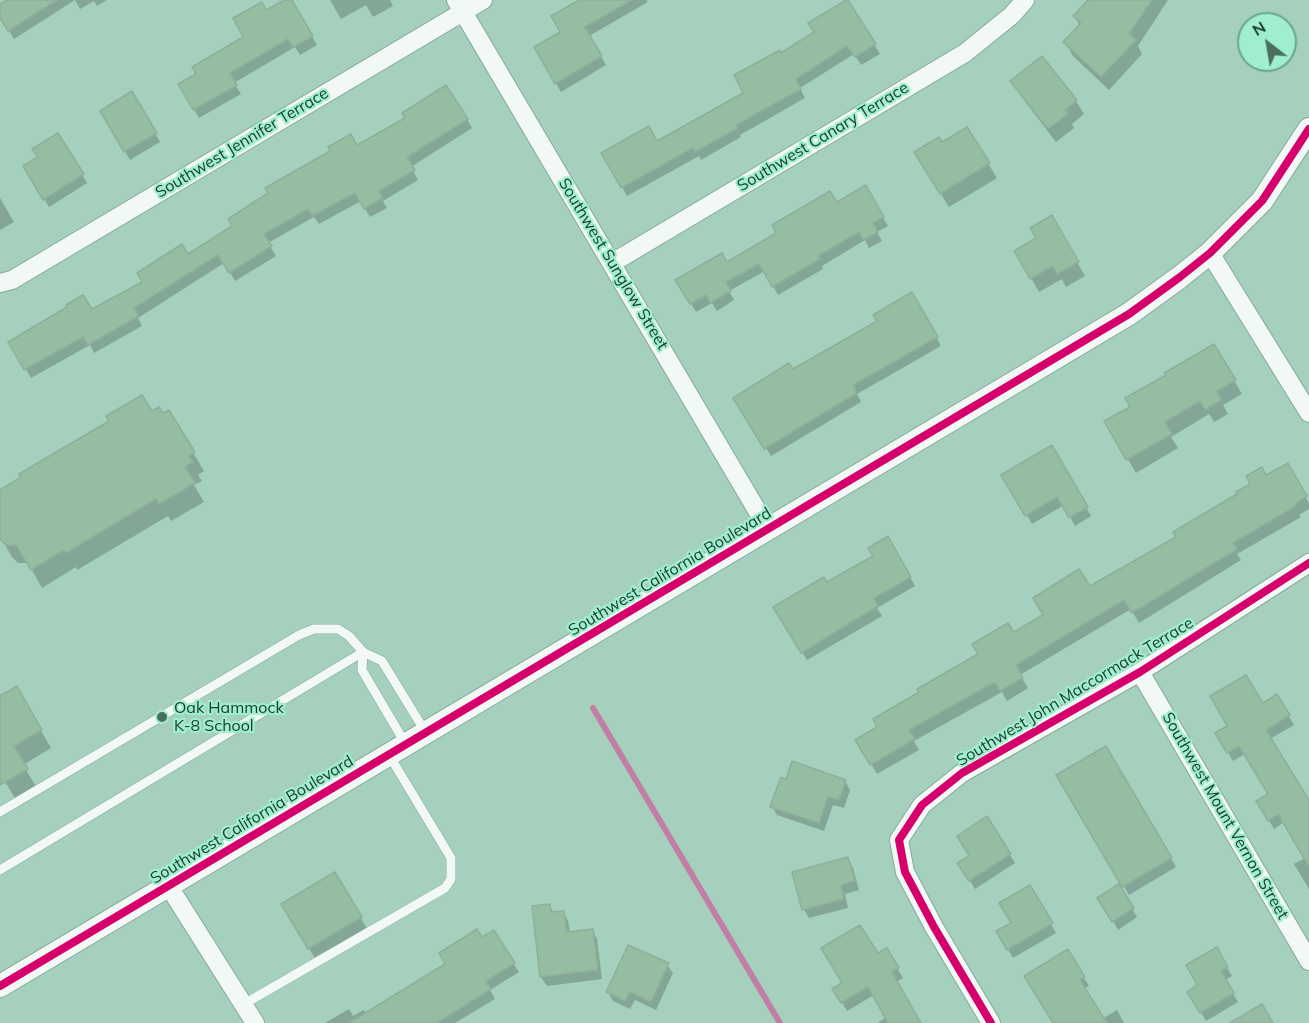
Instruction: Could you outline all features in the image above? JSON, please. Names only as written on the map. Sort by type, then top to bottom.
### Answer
[{"type":"street","name":"Southwest Jennifer Terrace","points":[[0,283],[12,280],[460,6],[483,0]]},
{"type":"street","name":"Southwest Canary Terrace","points":[[612,263],[965,53],[1012,15],[1025,0]]},
{"type":"street","name":"Southwest Sunglow Street","points":[[460,6],[768,530]]},
{"type":"street","name":"Southwest California Boulevard","points":[[0,986],[1129,314],[1210,253],[1262,201],[1309,129]]},
{"type":"street","points":[[1210,253],[1309,413]]},
{"type":"street","name":"Southwest John Maccormack Terrace","points":[[992,1023],[934,927],[905,872],[899,840],[922,805],[962,773],[1140,672],[1309,563]]},
{"type":"street","name":"Southwest Mount Vernon Street","points":[[1140,672],[1309,961]]},
{"type":"street","points":[[168,885],[255,1023]]},
{"type":"lane","points":[[0,812],[299,635],[314,629],[338,629],[349,636],[359,644],[363,652],[362,670],[451,858],[451,879],[445,888],[244,1004]]},
{"type":"lane","points":[[363,652],[382,661],[426,733]]},
{"type":"lane","points":[[0,870],[363,652]]},
{"type":"building","points":[[7,0],[57,0],[8,31],[0,18],[0,4]]},
{"type":"building","points":[[284,0],[292,0],[313,36],[293,47],[288,39],[230,73],[237,85],[193,110],[178,84],[196,74],[192,67],[243,37],[233,18],[262,2],[266,10]]},
{"type":"building","points":[[579,0],[632,0],[585,27],[602,56],[555,84],[534,47],[560,32],[551,16]]},
{"type":"building","points":[[846,0],[876,44],[855,57],[847,46],[796,79],[801,89],[736,125],[738,128],[695,152],[693,148],[621,188],[601,153],[649,126],[657,141],[743,93],[734,75],[780,50],[781,53],[814,32],[808,23]]},
{"type":"building","points":[[1088,0],[1152,0],[1129,34],[1136,40],[1101,77],[1063,42],[1081,23],[1073,16]]},
{"type":"building","points":[[1042,56],[1077,100],[1065,110],[1068,114],[1048,129],[1010,81]]},
{"type":"building","points":[[446,85],[468,119],[407,157],[415,170],[379,191],[383,198],[364,209],[355,193],[312,216],[308,209],[264,234],[272,246],[229,273],[218,255],[134,308],[139,316],[88,345],[83,337],[24,370],[8,342],[83,295],[92,309],[142,282],[137,273],[182,244],[188,254],[232,226],[228,219],[268,193],[265,188],[330,151],[328,147],[351,134],[357,145],[405,118],[402,113]]},
{"type":"building","points":[[132,91],[157,133],[124,152],[100,111]]},
{"type":"building","points":[[967,127],[990,163],[940,194],[914,152],[939,137],[942,142]]},
{"type":"building","points":[[58,133],[84,174],[43,200],[23,166],[38,157],[32,149]]},
{"type":"building","points":[[866,185],[884,217],[873,223],[878,232],[863,240],[859,232],[818,256],[820,259],[772,287],[759,264],[726,282],[731,291],[710,303],[706,295],[690,304],[675,280],[722,253],[727,262],[776,233],[772,225],[830,191],[837,202]]},
{"type":"building","points":[[1052,215],[1079,262],[1057,274],[1053,266],[1030,279],[1014,251],[1036,238],[1030,228]]},
{"type":"building","points":[[912,292],[938,337],[853,385],[857,393],[764,449],[733,398],[789,363],[793,369],[877,321],[873,315]]},
{"type":"building","points":[[1214,344],[1236,380],[1217,391],[1221,400],[1205,410],[1200,401],[1165,422],[1172,434],[1126,460],[1104,421],[1130,407],[1125,398]]},
{"type":"building","points":[[142,395],[152,411],[159,407],[163,413],[169,410],[195,452],[189,456],[193,462],[185,467],[195,483],[159,504],[156,499],[66,553],[64,550],[31,570],[16,545],[6,545],[0,539],[0,490],[21,477],[19,474],[109,421],[106,416]]},
{"type":"building","points":[[1052,445],[1088,507],[1069,518],[1057,497],[1025,516],[1001,475]]},
{"type":"building","points":[[1288,463],[1307,496],[1295,504],[1296,506],[1233,543],[1237,549],[1132,613],[1124,600],[1016,665],[1023,678],[1000,691],[995,682],[909,730],[915,739],[870,765],[855,740],[877,727],[873,719],[919,692],[917,689],[978,654],[972,644],[1008,623],[1014,632],[1043,615],[1033,598],[1079,569],[1090,586],[1176,537],[1173,532],[1237,494],[1236,492],[1250,484],[1246,476],[1262,467],[1266,475]]},
{"type":"building","points":[[888,536],[911,577],[874,598],[878,606],[801,653],[773,607],[824,577],[827,582],[873,556],[868,548]]},
{"type":"building","points":[[1246,675],[1263,703],[1277,694],[1290,715],[1266,730],[1309,800],[1309,867],[1278,814],[1268,821],[1256,801],[1268,794],[1239,746],[1227,753],[1215,733],[1227,726],[1210,696]]},
{"type":"building","points":[[17,686],[42,730],[14,746],[28,769],[0,785],[0,696]]},
{"type":"building","points":[[1106,746],[1172,858],[1122,887],[1056,775]]},
{"type":"building","points":[[792,761],[846,780],[839,800],[828,797],[819,823],[770,807],[781,777],[786,779]]},
{"type":"building","points":[[987,816],[1011,854],[969,881],[957,863],[969,856],[957,836]]},
{"type":"building","points":[[848,857],[855,881],[841,885],[844,899],[802,910],[792,872]]},
{"type":"building","points":[[335,872],[362,917],[308,949],[281,904]]},
{"type":"building","points":[[1119,884],[1134,908],[1112,922],[1097,898]]},
{"type":"building","points":[[1030,885],[1053,923],[1007,950],[996,931],[1011,923],[999,903]]},
{"type":"building","points":[[550,904],[551,912],[564,911],[567,932],[593,929],[598,970],[540,977],[532,906]]},
{"type":"building","points":[[860,925],[878,953],[887,948],[899,968],[892,972],[921,1023],[888,1023],[868,987],[841,1003],[832,989],[842,983],[821,948]]},
{"type":"building","points":[[477,929],[482,937],[494,930],[515,963],[486,981],[491,989],[437,1023],[349,1023],[445,964],[439,953]]},
{"type":"building","points":[[628,945],[669,963],[651,1002],[630,992],[625,1001],[606,992]]},
{"type":"building","points":[[1217,947],[1228,967],[1221,971],[1234,993],[1200,1013],[1187,992],[1197,985],[1186,965]]},
{"type":"building","points":[[1068,949],[1085,977],[1080,980],[1107,1023],[1053,1023],[1024,976]]},
{"type":"building","points":[[1262,1004],[1273,1023],[1230,1023]]},
{"type":"waterway","points":[[593,708],[780,1023]]},
{"type":"cycle path","points":[[0,986],[1129,314],[1210,253],[1262,201],[1309,129]]},
{"type":"cycle path","points":[[991,1023],[934,927],[905,872],[899,840],[922,805],[962,773],[1140,672],[1309,563]]},
{"type":"place","name":"Oak Hammock K-8 School","points":[[162,717]]}]
